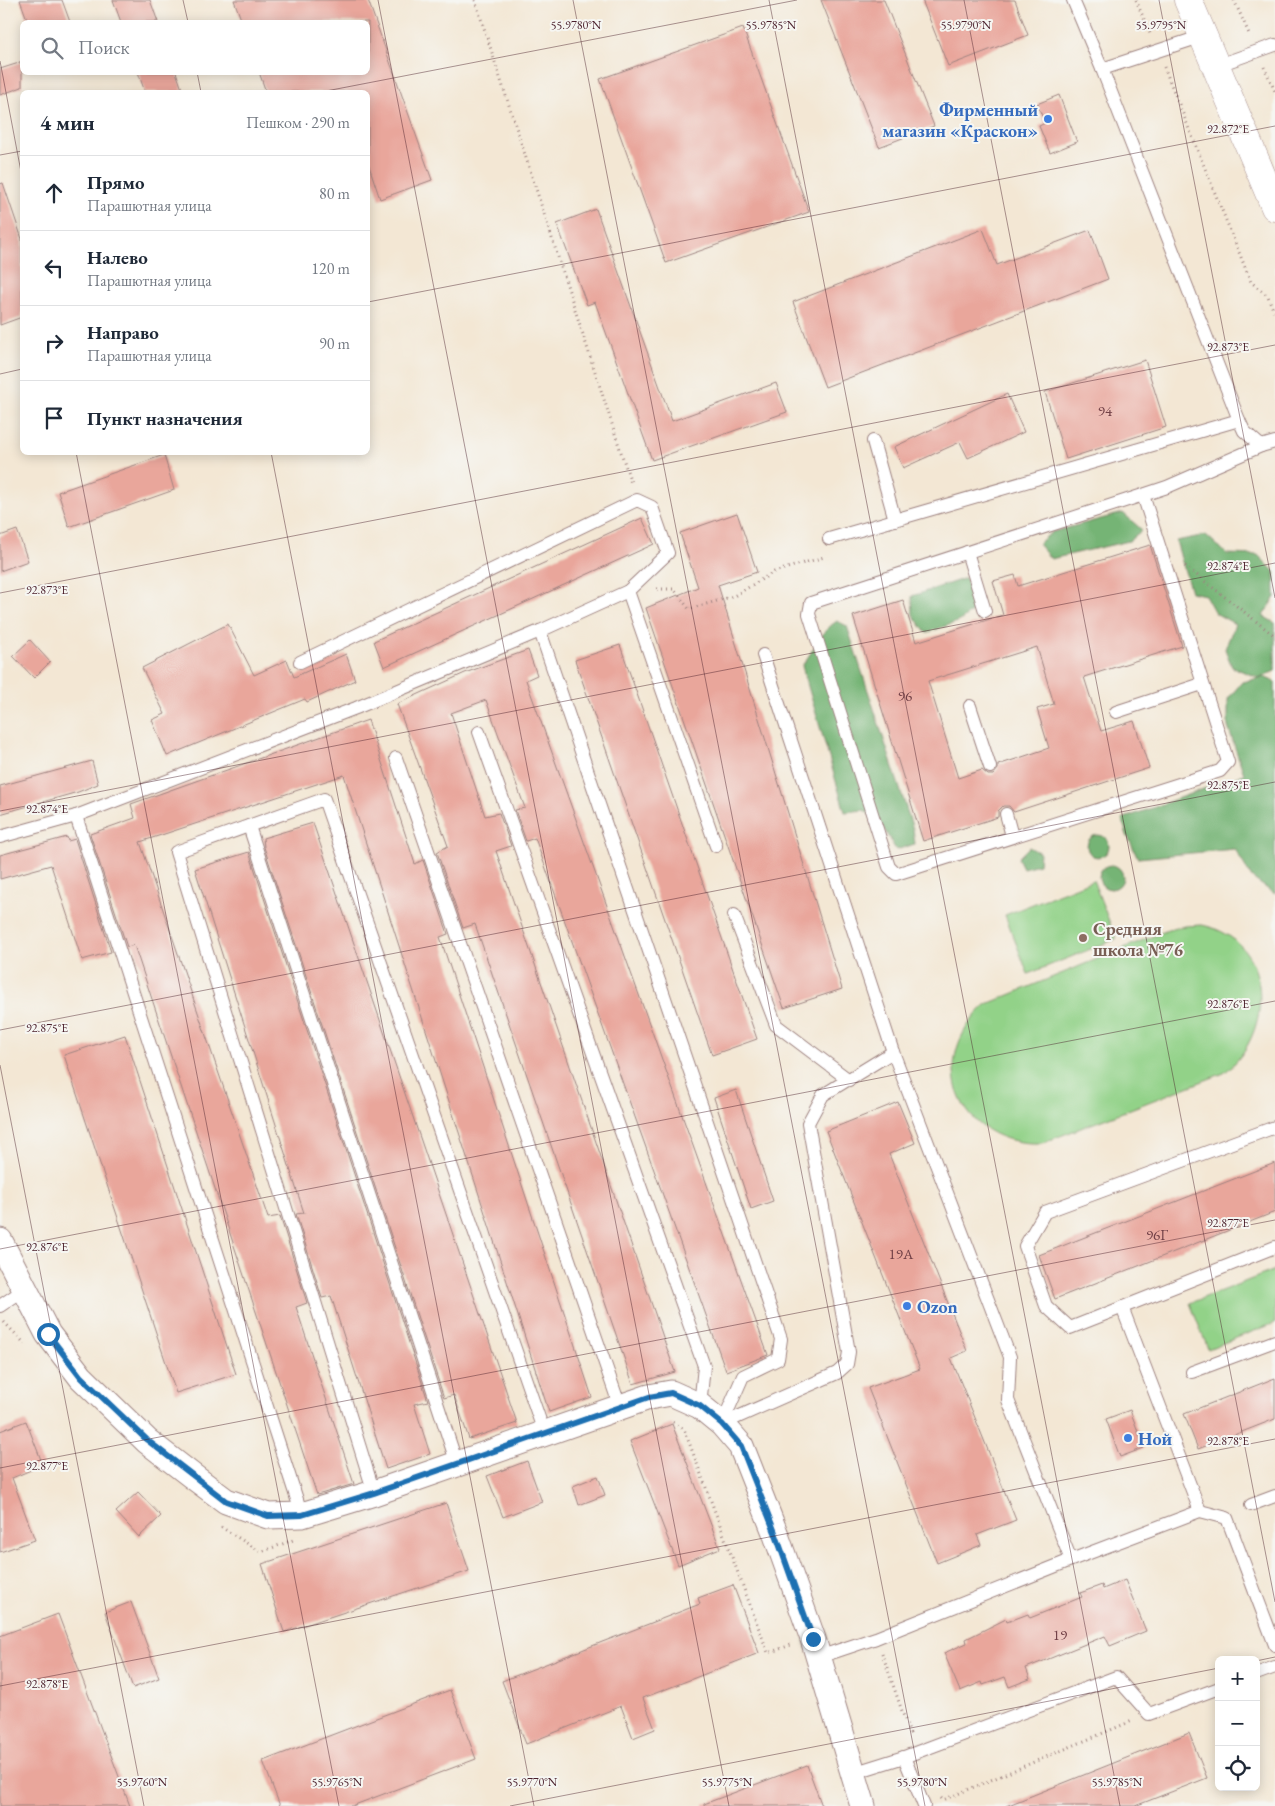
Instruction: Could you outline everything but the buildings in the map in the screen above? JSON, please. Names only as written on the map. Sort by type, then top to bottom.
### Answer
[{"type":"main road","points":[[1188,0],[1275,207]]},
{"type":"street","points":[[0,1241],[48,1334],[81,1377],[147,1440],[226,1501],[268,1516],[302,1515],[374,1493],[545,1435],[620,1407],[671,1393],[700,1406],[722,1424],[741,1446],[776,1535],[819,1657],[863,1806]]},
{"type":"lane","points":[[1073,0],[1102,69],[1239,420],[1244,431],[1261,446]]},
{"type":"lane","points":[[1102,69],[1203,36]]},
{"type":"lane","points":[[1216,66],[1275,45]]},
{"type":"lane","points":[[829,539],[1239,420]]},
{"type":"lane","points":[[873,441],[895,520]]},
{"type":"lane","points":[[1143,494],[1228,762],[1220,771],[896,874],[889,867],[809,614],[811,603],[1143,494],[1167,487],[1261,446],[1275,442]]},
{"type":"lane","points":[[0,837],[76,816],[356,708],[540,632],[628,591],[668,553],[652,507],[637,500],[300,662]]},
{"type":"lane","points":[[967,552],[985,611]]},
{"type":"lane","points":[[628,591],[716,846]]},
{"type":"lane","points":[[540,632],[781,1339],[778,1359],[742,1376],[722,1424]]},
{"type":"lane","points":[[763,655],[893,1052],[1010,1357],[1008,1400],[1070,1560]]},
{"type":"lane","points":[[1116,712],[1202,684]]},
{"type":"lane","points":[[970,706],[990,767]]},
{"type":"lane","points":[[479,732],[704,1366],[700,1406]]},
{"type":"lane","points":[[396,758],[620,1407]]},
{"type":"lane","points":[[374,1493],[176,852],[324,799],[545,1435]]},
{"type":"lane","points":[[1006,814],[1012,836]]},
{"type":"lane","points":[[76,816],[302,1515]]},
{"type":"lane","points":[[248,826],[457,1464]]},
{"type":"lane","points":[[734,915],[776,1025],[849,1080]]},
{"type":"lane","points":[[722,1424],[837,1373],[847,1364],[849,1352],[808,1123],[823,1096],[893,1052]]},
{"type":"lane","points":[[1275,1127],[1045,1212],[1025,1246],[1046,1306],[1070,1328],[1275,1247]]},
{"type":"lane","points":[[0,1306],[24,1289]]},
{"type":"lane","points":[[1122,1307],[1200,1511]]},
{"type":"lane","points":[[1192,1372],[1275,1341]]},
{"type":"lane","points":[[1251,1505],[1275,1496]]},
{"type":"lane","points":[[819,1657],[876,1638],[1070,1560],[1200,1511],[1227,1518],[1275,1646]]},
{"type":"lane","points":[[1260,1673],[1275,1667]]},
{"type":"lane","points":[[853,1773],[904,1757],[1116,1677],[1149,1714],[1215,1689]]},
{"type":"lane","points":[[904,1757],[924,1806]]},
{"type":"path","points":[[475,0],[637,500]]},
{"type":"path","points":[[1136,0],[1252,282],[1268,296],[1275,315]]},
{"type":"path","points":[[1160,547],[1275,636]]},
{"type":"path","points":[[876,1638],[917,1752]]},
{"type":"path","points":[[939,1795],[943,1800],[1149,1714]]},
{"type":"green space","points":[[1123,513],[1142,530],[1129,541],[1051,559],[1038,544],[1052,532]]},
{"type":"green space","points":[[1206,535],[1227,554],[1258,555],[1274,571],[1275,597],[1263,616],[1275,623],[1275,671],[1259,678],[1232,667],[1225,649],[1235,624],[1215,613],[1205,595],[1191,592],[1176,541]]},
{"type":"green space","points":[[966,578],[975,609],[960,621],[926,633],[913,615],[912,596]]},
{"type":"green space","points":[[837,621],[847,626],[913,829],[915,844],[896,850],[881,824],[864,810],[845,812],[802,666],[822,635]]},
{"type":"green space","points":[[1264,677],[1275,682],[1275,894],[1252,878],[1235,849],[1138,858],[1122,819],[1244,774],[1228,727],[1228,699],[1242,682]]},
{"type":"green space","points":[[1094,835],[1102,835],[1109,842],[1109,850],[1102,857],[1094,857],[1087,850],[1087,842]]},
{"type":"green space","points":[[1029,847],[1040,853],[1039,864],[1023,868],[1018,858]]},
{"type":"green space","points":[[1111,865],[1120,868],[1123,877],[1120,886],[1111,889],[1102,886],[1099,877],[1102,868]]},
{"type":"green space","points":[[1093,880],[1116,939],[1028,974],[1005,915]]},
{"type":"green space","points":[[1202,925],[1226,934],[1243,949],[1254,968],[1260,990],[1259,1013],[1252,1035],[1241,1056],[1224,1073],[1042,1143],[1013,1140],[989,1131],[971,1115],[959,1096],[954,1073],[957,1049],[968,1026],[987,1004],[1168,930]]},
{"type":"green space","points":[[1275,1270],[1275,1323],[1208,1349],[1190,1303]]},
{"type":"place","name":"Фирменный магазин «Краскон»","points":[[1048,119]]},
{"type":"place","name":"Средняя школа №76","points":[[1083,938]]},
{"type":"place","name":"Ozon","points":[[907,1306]]},
{"type":"place","name":"Ной","points":[[1128,1438]]},
{"type":"route","points":[[48,1334],[81,1377],[147,1440],[226,1501],[268,1516],[302,1515],[374,1493],[545,1435],[649,1397],[671,1393],[700,1406],[722,1424],[741,1446],[776,1535],[813,1639]]}]
